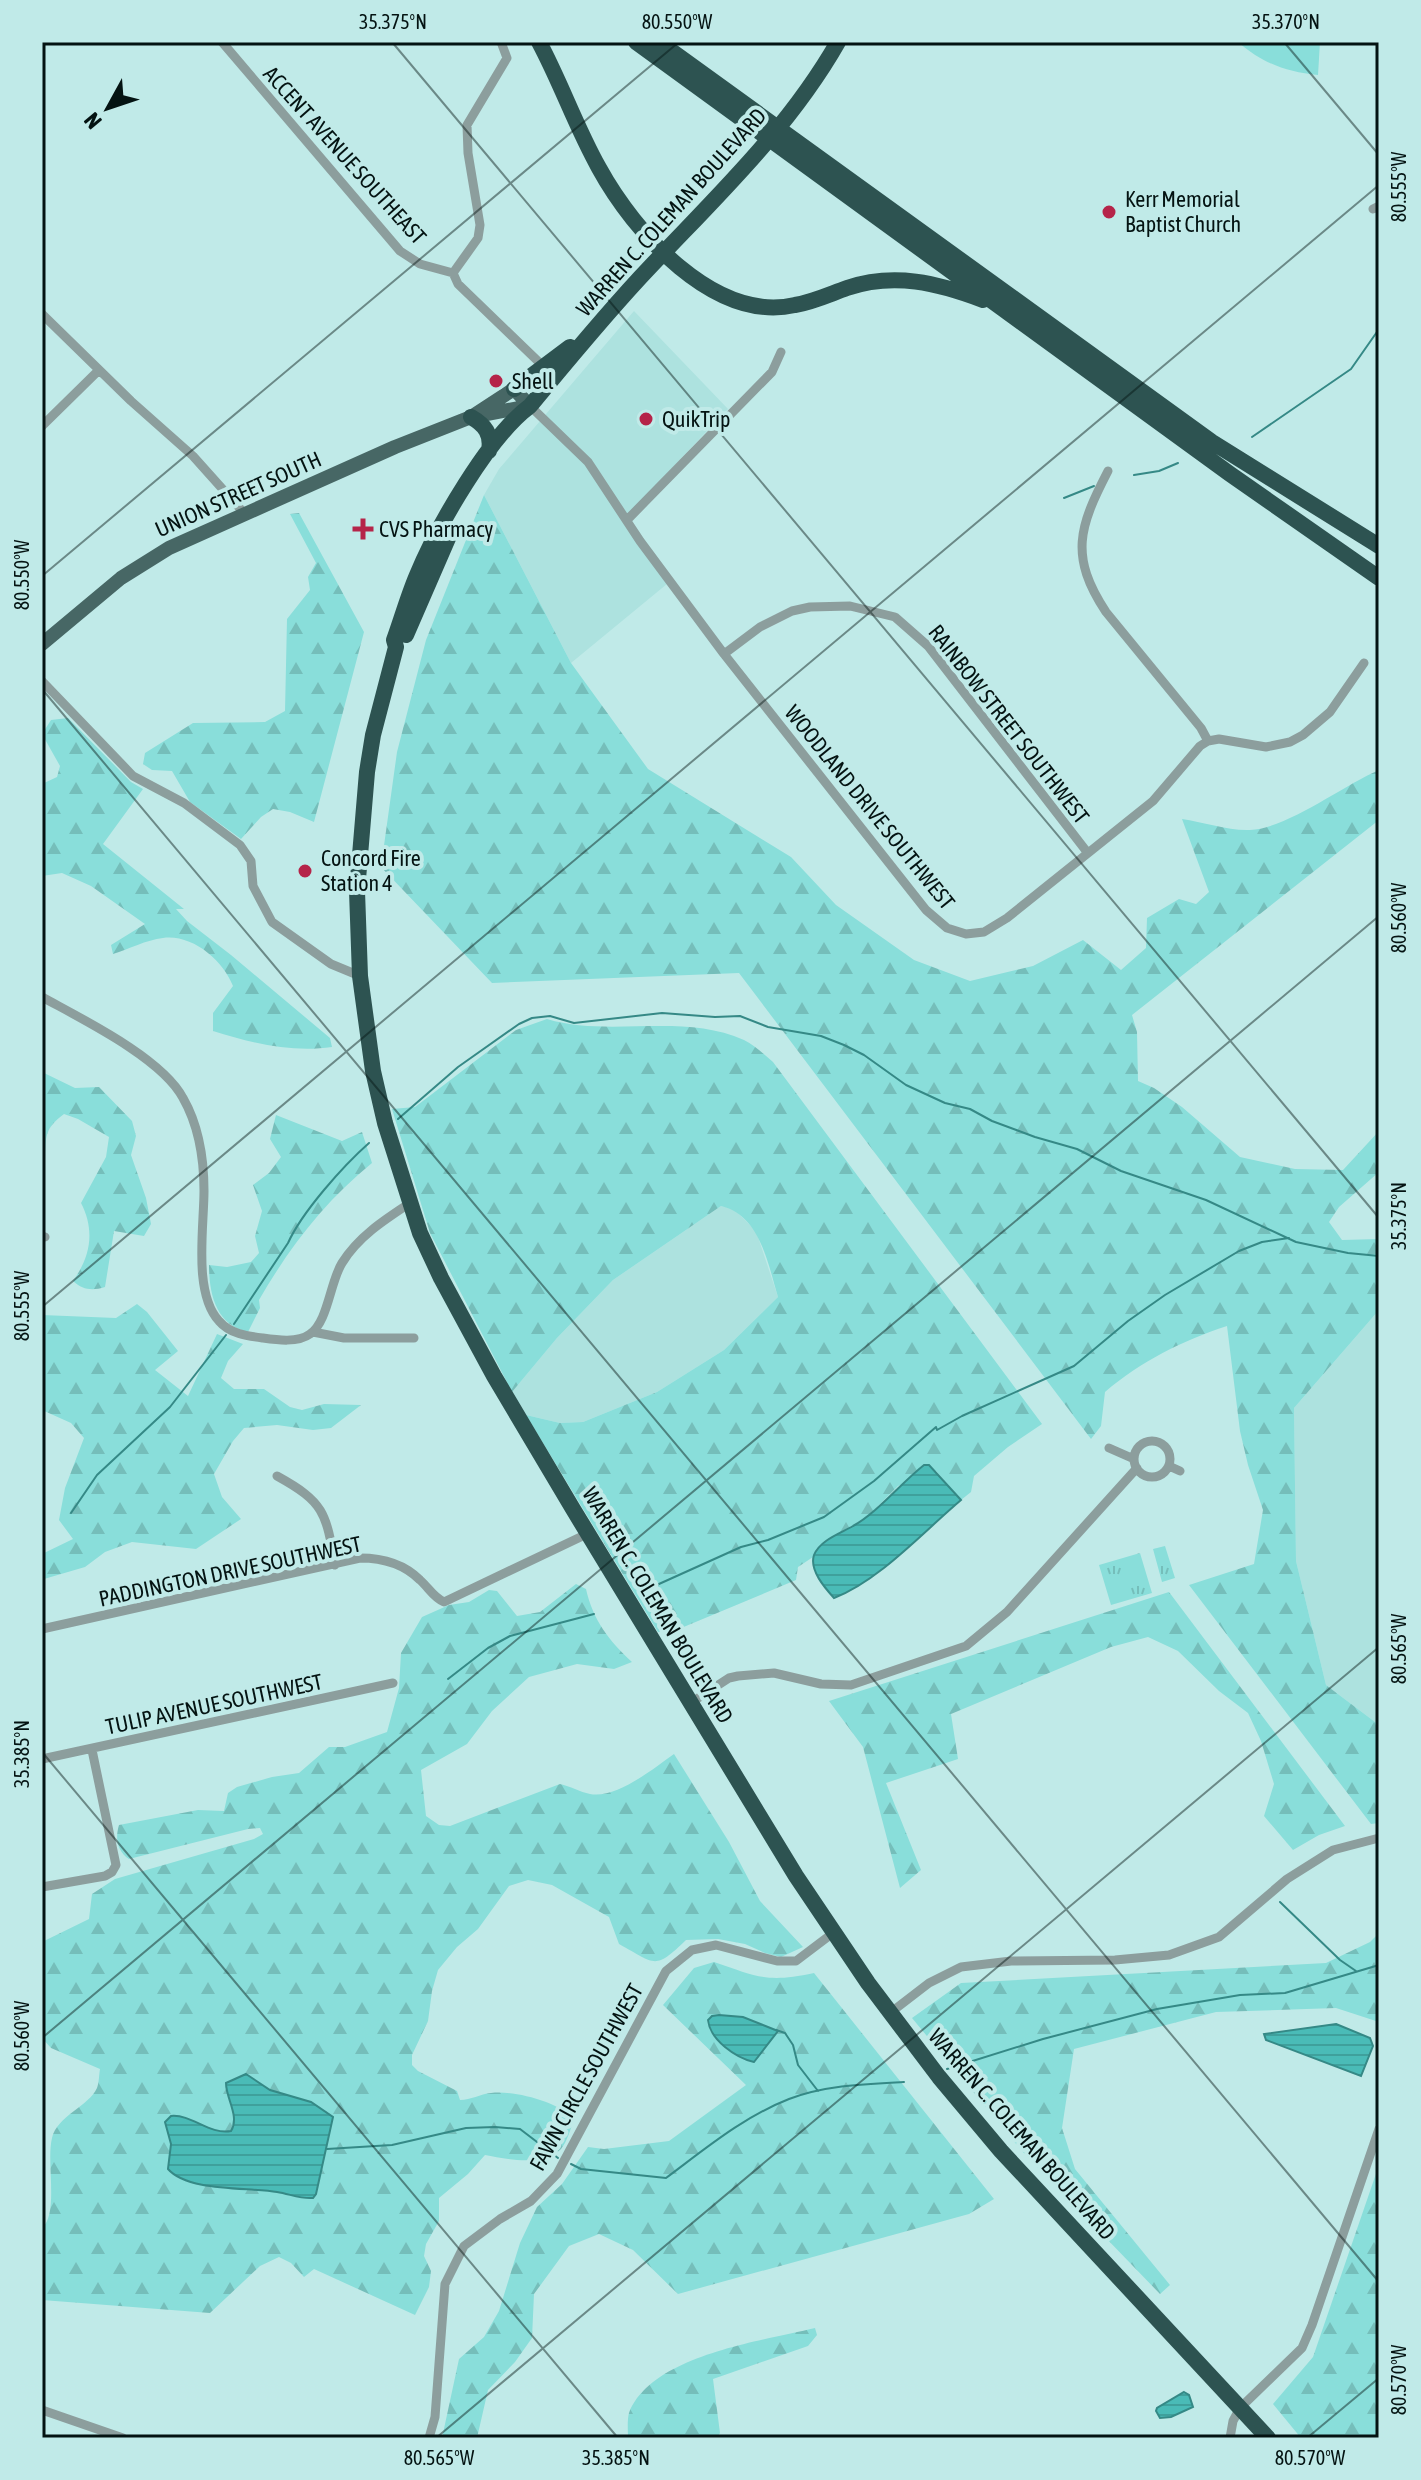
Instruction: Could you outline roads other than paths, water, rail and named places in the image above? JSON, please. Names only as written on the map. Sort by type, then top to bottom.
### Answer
[{"type":"highway","points":[[539,42],[606,180],[622,204],[685,271],[721,296],[764,308],[805,303],[848,287],[894,280],[920,281],[944,286],[1003,308]]},
{"type":"highway","points":[[636,42],[1230,474],[1379,578]]},
{"type":"highway","points":[[659,42],[1202,435],[1379,546]]},
{"type":"highway","name":"WARREN C. COLEMAN BOULEVARD","points":[[838,42],[796,106],[753,158],[596,327],[530,406],[514,417],[460,495],[418,572],[394,640],[396,647],[373,735],[367,772],[357,891],[360,976],[373,1071],[385,1123],[420,1233],[462,1319],[833,1933],[939,2077],[1001,2151],[1268,2438]]},
{"type":"highway","points":[[514,389],[596,327]]},
{"type":"highway","name":"WARREN C. COLEMAN BOULEVARD","points":[[396,647],[404,642],[442,548],[485,474],[523,425],[530,406]]},
{"type":"highway","points":[[471,417],[482,423],[488,432],[489,451]]},
{"type":"main road","points":[[514,389],[530,406]]},
{"type":"main road","name":"UNION STREET SOUTH","points":[[42,644],[148,560],[244,513],[471,417],[514,389]]},
{"type":"main road","name":"UNION STREET SOUTH","points":[[471,417],[530,406]]},
{"type":"street","name":"ACCENT AVENUE SOUTHEAST","points":[[222,42],[400,251],[420,264],[453,273]]},
{"type":"street","points":[[501,42],[507,58],[467,125],[468,153],[480,225],[478,238],[453,273],[458,284],[544,367]]},
{"type":"street","points":[[42,314],[193,456],[244,513]]},
{"type":"street","points":[[627,520],[772,372],[781,352]]},
{"type":"street","points":[[42,426],[99,370]]},
{"type":"street","name":"WOODLAND DRIVE SOUTHWEST","points":[[530,406],[580,452],[724,654],[898,877],[926,910],[947,928],[966,934],[992,928],[1153,801],[1193,752],[1208,741]]},
{"type":"street","points":[[1108,471],[1086,519],[1080,550],[1083,563],[1096,597],[1106,612],[1201,728],[1208,741],[1219,739],[1266,747],[1290,742],[1330,712],[1364,663]]},
{"type":"street","name":"RAINBOW STREET SOUTHWEST","points":[[724,654],[760,627],[792,611],[810,607],[850,606],[895,617],[928,646],[1087,852]]},
{"type":"street","points":[[42,681],[133,776],[184,803],[240,845],[251,861],[253,886],[272,922],[331,964],[360,976]]},
{"type":"street","points":[[42,997],[150,1061],[174,1084],[183,1098],[198,1131],[204,1189],[204,1286],[216,1318],[222,1324],[242,1335],[274,1340],[296,1339],[313,1332],[319,1326],[332,1283],[342,1263],[368,1233],[410,1203]]},
{"type":"street","points":[[313,1332],[344,1338],[414,1338]]},
{"type":"street","points":[[692,1702],[729,1678],[738,1676],[774,1673],[821,1684],[851,1685],[966,1646],[1007,1612],[1136,1464],[1141,1445],[1156,1441],[1162,1443],[1169,1452],[1169,1466],[1163,1473],[1146,1476],[1136,1464],[1109,1448]]},
{"type":"street","points":[[1169,1466],[1180,1471]]},
{"type":"street","points":[[277,1476],[306,1492],[316,1503],[330,1538],[335,1565]]},
{"type":"street","name":"PADDINGTON DRIVE SOUTHWEST","points":[[42,1629],[360,1558],[372,1558],[399,1566],[444,1602],[589,1533]]},
{"type":"street","name":"TULIP AVENUE SOUTHWEST","points":[[42,1759],[393,1683]]},
{"type":"street","points":[[42,1887],[105,1876],[112,1872],[116,1858],[92,1750]]},
{"type":"street","points":[[890,2013],[929,1983],[961,1967],[1011,1961],[1128,1959],[1181,1951],[1219,1937],[1287,1879],[1333,1850],[1379,1838]]},
{"type":"street","name":"FAWN CIRCLE SOUTHWEST","points":[[429,2438],[435,2417],[445,2284],[464,2246],[531,2201],[557,2174],[666,1971],[692,1950],[716,1945],[777,1961],[796,1961],[833,1933]]},
{"type":"street","points":[[1230,2438],[1233,2421],[1240,2408],[1302,2348],[1379,2129]]},
{"type":"street","points":[[42,2410],[123,2438]]},
{"type":"waterway","points":[[1252,437],[1351,369],[1379,329]]},
{"type":"waterway","points":[[1134,475],[1159,471],[1178,463]]},
{"type":"waterway","points":[[1064,498],[1094,486]]},
{"type":"waterway","points":[[398,1119],[458,1067],[532,1018],[550,1016],[574,1023],[662,1013],[740,1016],[768,1027],[821,1036],[844,1045],[864,1055],[906,1085],[945,1103],[970,1109],[992,1121],[1077,1149],[1121,1171],[1206,1200],[1296,1242],[1379,1256]]},
{"type":"waterway","points":[[234,1324],[313,1204],[369,1143]]},
{"type":"waterway","points":[[639,1593],[741,1547],[768,1540],[824,1517],[874,1481],[936,1427],[937,1430],[1074,1366],[1165,1295],[1239,1251],[1262,1242],[1289,1238]]},
{"type":"waterway","points":[[71,1513],[97,1475],[170,1407],[226,1335]]},
{"type":"waterway","points":[[448,1679],[488,1648],[510,1636],[594,1614]]},
{"type":"waterway","points":[[1280,1902],[1340,1960],[1356,1971]]},
{"type":"waterway","points":[[947,2069],[1043,2039],[1157,2009],[1240,1995],[1285,1993],[1379,1965]]},
{"type":"waterway","points":[[776,2030],[785,2033],[793,2045],[798,2065],[818,2091]]},
{"type":"waterway","points":[[571,2164],[581,2169],[666,2178],[740,2124],[789,2099],[832,2088],[904,2082]]},
{"type":"waterway","points":[[327,2149],[392,2145],[466,2128],[495,2127],[520,2129],[558,2158]]},
{"type":"place","name":"Kerr Memorial Baptist Church","points":[[1109,212]]},
{"type":"place","name":"Shell","points":[[496,381]]},
{"type":"place","name":"QuikTrip","points":[[646,419]]},
{"type":"place","name":"CVS Pharmacy","points":[[363,529]]},
{"type":"place","name":"Concord Fire Station 4","points":[[305,871]]}]
